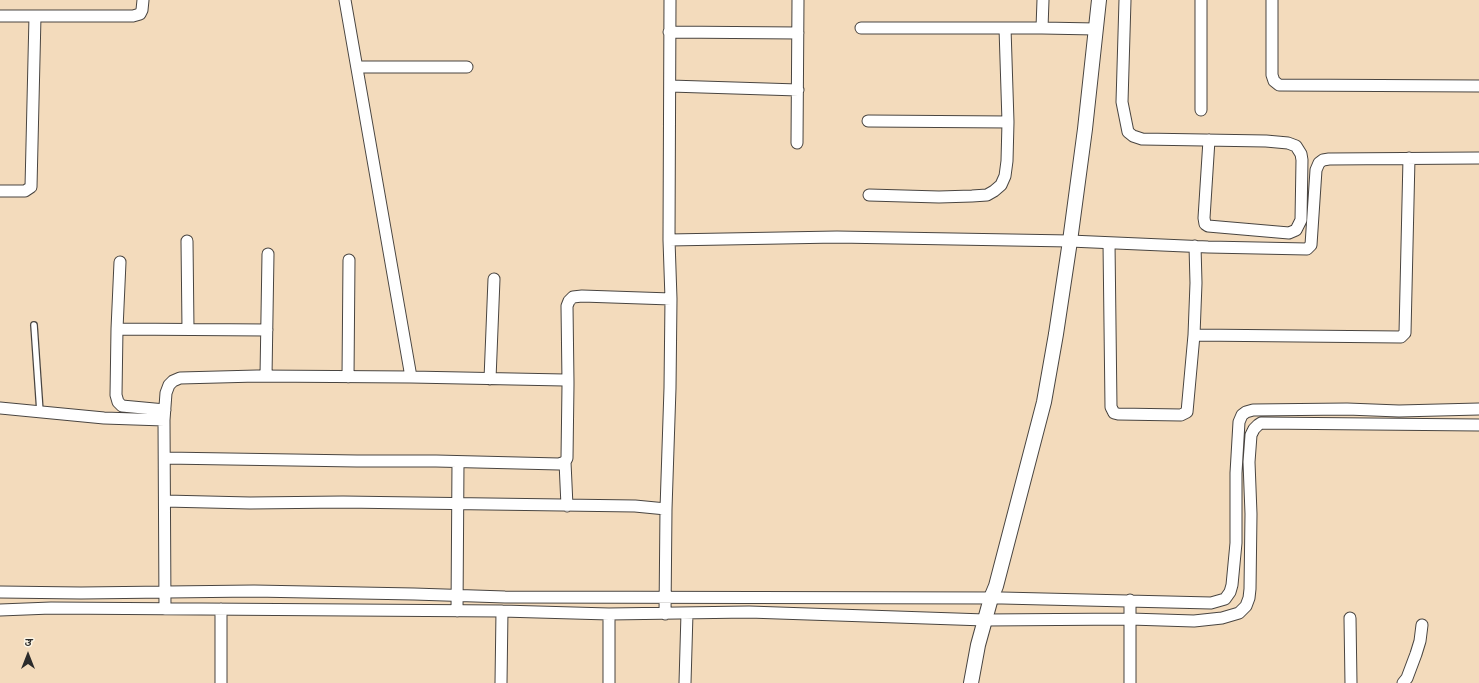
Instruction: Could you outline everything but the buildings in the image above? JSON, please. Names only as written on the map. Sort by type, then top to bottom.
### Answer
[{"type":"street","points":[[0,16],[133,16],[140,14],[143,0]]},
{"type":"street","points":[[346,0],[411,377]]},
{"type":"street","points":[[665,614],[671,299],[669,240],[670,0]]},
{"type":"street","points":[[797,143],[798,0]]},
{"type":"street","points":[[1042,28],[1043,0]]},
{"type":"street","points":[[971,683],[985,620],[996,586],[1044,402],[1070,241],[1085,129],[1099,0]]},
{"type":"street","points":[[1126,0],[1122,102],[1128,132],[1133,136],[1142,139],[1209,140],[1272,142],[1288,143],[1296,146],[1301,154],[1302,160],[1301,220],[1296,230],[1289,233],[1208,226],[1205,224],[1204,218],[1209,140]]},
{"type":"street","points":[[1201,0],[1201,110]]},
{"type":"street","points":[[1272,0],[1272,75],[1274,81],[1279,85],[1479,86]]},
{"type":"street","points":[[0,191],[25,191],[31,187],[36,16]]},
{"type":"street","points":[[862,28],[1096,29]]},
{"type":"street","points":[[869,195],[939,197],[987,195],[1001,185],[1005,176],[1008,161],[1005,28]]},
{"type":"street","points":[[670,32],[798,33]]},
{"type":"street","points":[[358,67],[468,67]]},
{"type":"street","points":[[670,86],[798,90]]},
{"type":"street","points":[[868,122],[1008,122]]},
{"type":"street","points":[[1194,335],[1401,337],[1405,334],[1409,158]]},
{"type":"street","points":[[669,240],[837,237],[1070,241],[1308,249],[1311,245],[1316,170],[1319,163],[1323,160],[1479,158]]},
{"type":"street","points":[[187,241],[188,329]]},
{"type":"street","points":[[1109,243],[1111,408],[1114,413],[1181,415],[1185,414],[1188,408],[1194,335],[1196,276],[1195,246]]},
{"type":"street","points":[[266,376],[268,254]]},
{"type":"street","points":[[348,377],[349,260]]},
{"type":"street","points":[[120,262],[116,328],[116,390],[118,402],[122,406],[164,415]]},
{"type":"street","points":[[490,378],[494,279]]},
{"type":"street","points":[[567,506],[565,462],[568,418],[567,306],[569,301],[573,297],[582,296],[671,299]]},
{"type":"street","points":[[116,328],[267,330]]},
{"type":"street","points":[[165,609],[164,415],[166,393],[169,385],[173,381],[180,378],[266,376],[490,378],[564,380],[568,382]]},
{"type":"street","points":[[0,408],[104,418],[164,415]]},
{"type":"street","points":[[0,592],[254,592],[505,597],[991,598],[1130,600],[1202,604],[1211,603],[1225,599],[1230,592],[1232,585],[1236,543],[1236,473],[1239,422],[1246,412],[1253,410],[1347,409],[1399,411],[1478,409],[1478,425],[1261,423],[1254,429],[1251,435],[1249,462],[1251,514],[1250,589],[1246,606],[1239,613],[1222,618],[1194,621],[1130,619],[985,620],[749,612],[608,614],[221,609],[51,608],[0,610]]},
{"type":"street","points":[[1242,416],[1254,429]]},
{"type":"street","points":[[165,458],[558,464],[565,462]]},
{"type":"street","points":[[457,612],[458,462]]},
{"type":"street","points":[[165,500],[250,503],[343,502],[635,506],[666,509]]},
{"type":"street","points":[[1225,599],[1239,613]]},
{"type":"street","points":[[1130,600],[1130,683]]},
{"type":"street","points":[[221,609],[221,683]]},
{"type":"street","points":[[502,612],[502,683]]},
{"type":"street","points":[[685,683],[687,613]]},
{"type":"street","points":[[608,614],[609,683]]},
{"type":"street","points":[[1350,618],[1351,683]]},
{"type":"street","points":[[1402,683],[1410,671],[1420,641],[1422,625]]},
{"type":"lane","points":[[34,325],[40,412]]}]
